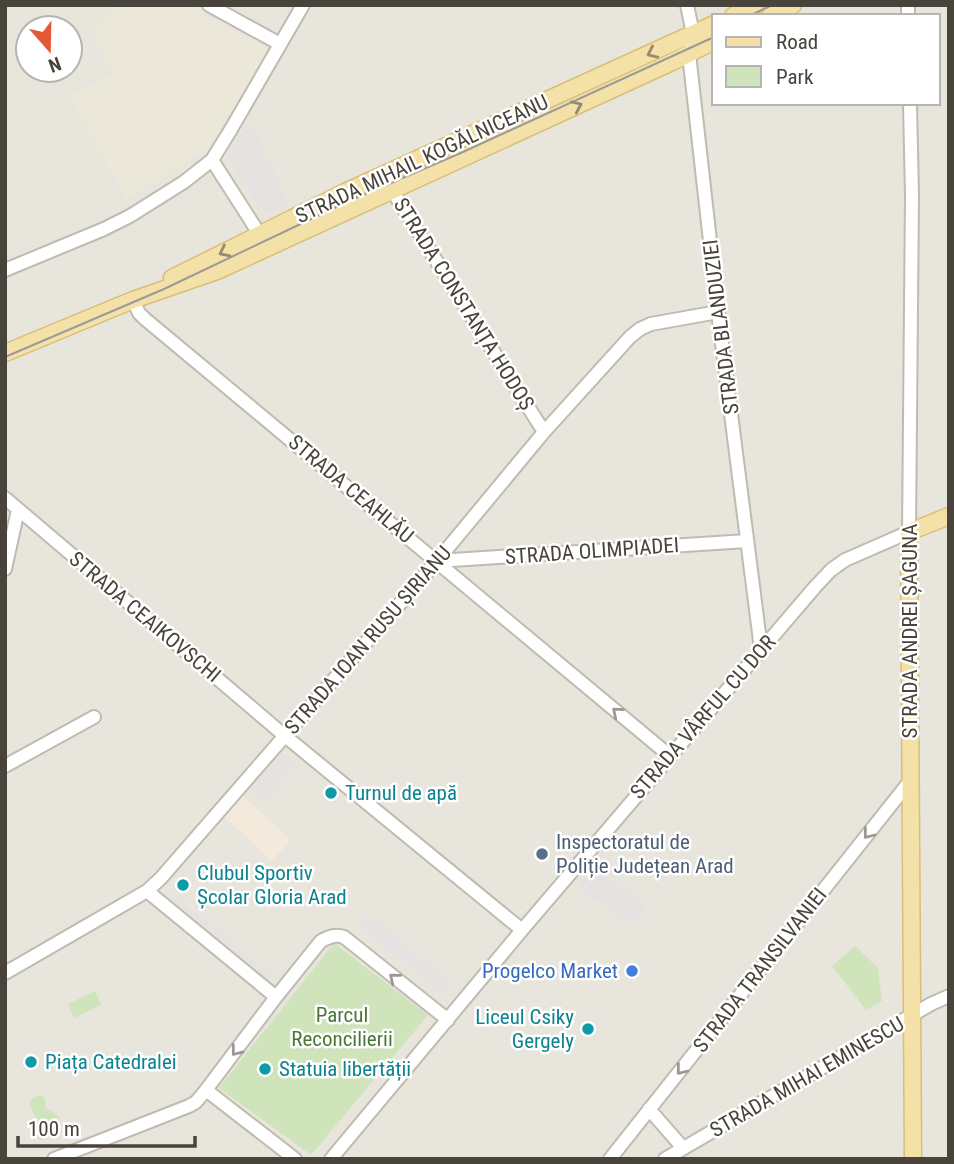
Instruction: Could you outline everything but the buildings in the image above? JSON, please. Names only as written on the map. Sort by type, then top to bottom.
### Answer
[{"type":"main road","points":[[737,14],[755,5]]},
{"type":"main road","points":[[774,14],[793,5]]},
{"type":"main road","name":"STRADA MIHAIL KOGĂLNICEANU","points":[[5,353],[133,300],[217,271],[387,183],[712,25]]},
{"type":"main road","name":"STRADA MIHAIL KOGĂLNICEANU","points":[[133,300],[188,269],[345,192],[387,183],[690,54],[712,42]]},
{"type":"main road","points":[[909,532],[949,516]]},
{"type":"main road","name":"STRADA ANDREI ȘAGUNA","points":[[909,532],[913,1159]]},
{"type":"street","points":[[209,5],[280,44]]},
{"type":"street","points":[[5,270],[121,220],[184,182],[212,160],[303,5]]},
{"type":"street","name":"STRADA BLANDUZIEI","points":[[687,5],[693,34],[690,54],[718,312],[761,649]]},
{"type":"street","name":"STRADA ANDREI ȘAGUNA","points":[[909,532],[912,195],[910,105]]},
{"type":"street","points":[[212,160],[260,235]]},
{"type":"street","name":"STRADA CONSTANȚA HODOȘ","points":[[387,183],[544,432]]},
{"type":"street","name":"STRADA CEAHLĂU","points":[[133,300],[145,319],[670,756]]},
{"type":"street","name":"STRADA IOAN RUSU ȘIRIANU","points":[[7,972],[147,891],[162,877],[437,561],[544,432],[630,337],[651,324],[718,312]]},
{"type":"street","name":"STRADA CEAIKOVSCHI","points":[[5,498],[285,736],[522,930]]},
{"type":"street","points":[[5,569],[18,509]]},
{"type":"street","name":"STRADA VÂRFUL CU DOR","points":[[331,1159],[522,930],[831,570],[858,553],[909,532]]},
{"type":"street","name":"STRADA OLIMPIADEI","points":[[437,561],[747,541]]},
{"type":"street","points":[[5,766],[94,717]]},
{"type":"street","name":"STRADA TRANSILVANIEI","points":[[615,1157],[649,1109],[910,781]]},
{"type":"street","points":[[147,891],[276,997]]},
{"type":"street","points":[[54,1159],[197,1102],[276,997],[321,941],[330,936],[344,937],[447,1020]]},
{"type":"street","name":"STRADA MIHAI EMINESCU","points":[[665,1159],[949,996]]},
{"type":"street","points":[[206,1090],[295,1159]]},
{"type":"street","points":[[649,1109],[684,1148]]},
{"type":"shaded area","points":[[5,5],[949,5],[949,1159],[5,1159]]},
{"type":"shaded area","points":[[117,5],[185,5],[270,50],[207,148],[126,200],[70,95],[113,74],[92,32]]},
{"type":"shaded area","points":[[245,125],[265,148],[259,154],[274,170],[288,206],[269,214],[264,212],[228,159],[228,152]]},
{"type":"shaded area","points":[[279,749],[296,764],[263,802],[246,787]]},
{"type":"shaded area","points":[[243,796],[291,840],[272,861],[224,816]]},
{"type":"shaded area","points":[[593,866],[647,905],[633,923],[577,888]]},
{"type":"shaded area","points":[[174,894],[274,978],[270,982],[170,899]]},
{"type":"shaded area","points":[[367,914],[449,982],[440,992],[359,926]]},
{"type":"shaded area","points":[[315,953],[320,958],[262,1031],[256,1027]]},
{"type":"green space","name":"Parcul Reconcilierii","points":[[334,943],[428,1015],[311,1155],[219,1088]]},
{"type":"green space","points":[[855,946],[878,968],[882,1001],[866,1010],[832,966]]},
{"type":"green space","points":[[95,991],[101,1005],[74,1018],[68,1004]]},
{"type":"green space","points":[[37,1096],[45,1099],[46,1109],[58,1115],[60,1121],[50,1127],[46,1137],[40,1140],[35,1136],[35,1115],[29,1103]]},
{"type":"tram line","points":[[753,14],[772,5]]},
{"type":"tram line","points":[[5,357],[164,289],[349,201],[712,38]]},
{"type":"place","name":"Turnul de apă","points":[[331,793]]},
{"type":"place","name":"Inspectoratul de Poliție Județean Arad","points":[[542,854]]},
{"type":"place","name":"Clubul Sportiv Școlar Gloria Arad","points":[[183,885]]},
{"type":"place","name":"Progelco Market","points":[[632,971]]},
{"type":"place","name":"Liceul Csiky Gergely","points":[[588,1029]]},
{"type":"place","name":"Piața Catedralei","points":[[31,1062]]},
{"type":"place","name":"Statuia libertății","points":[[265,1069]]}]
